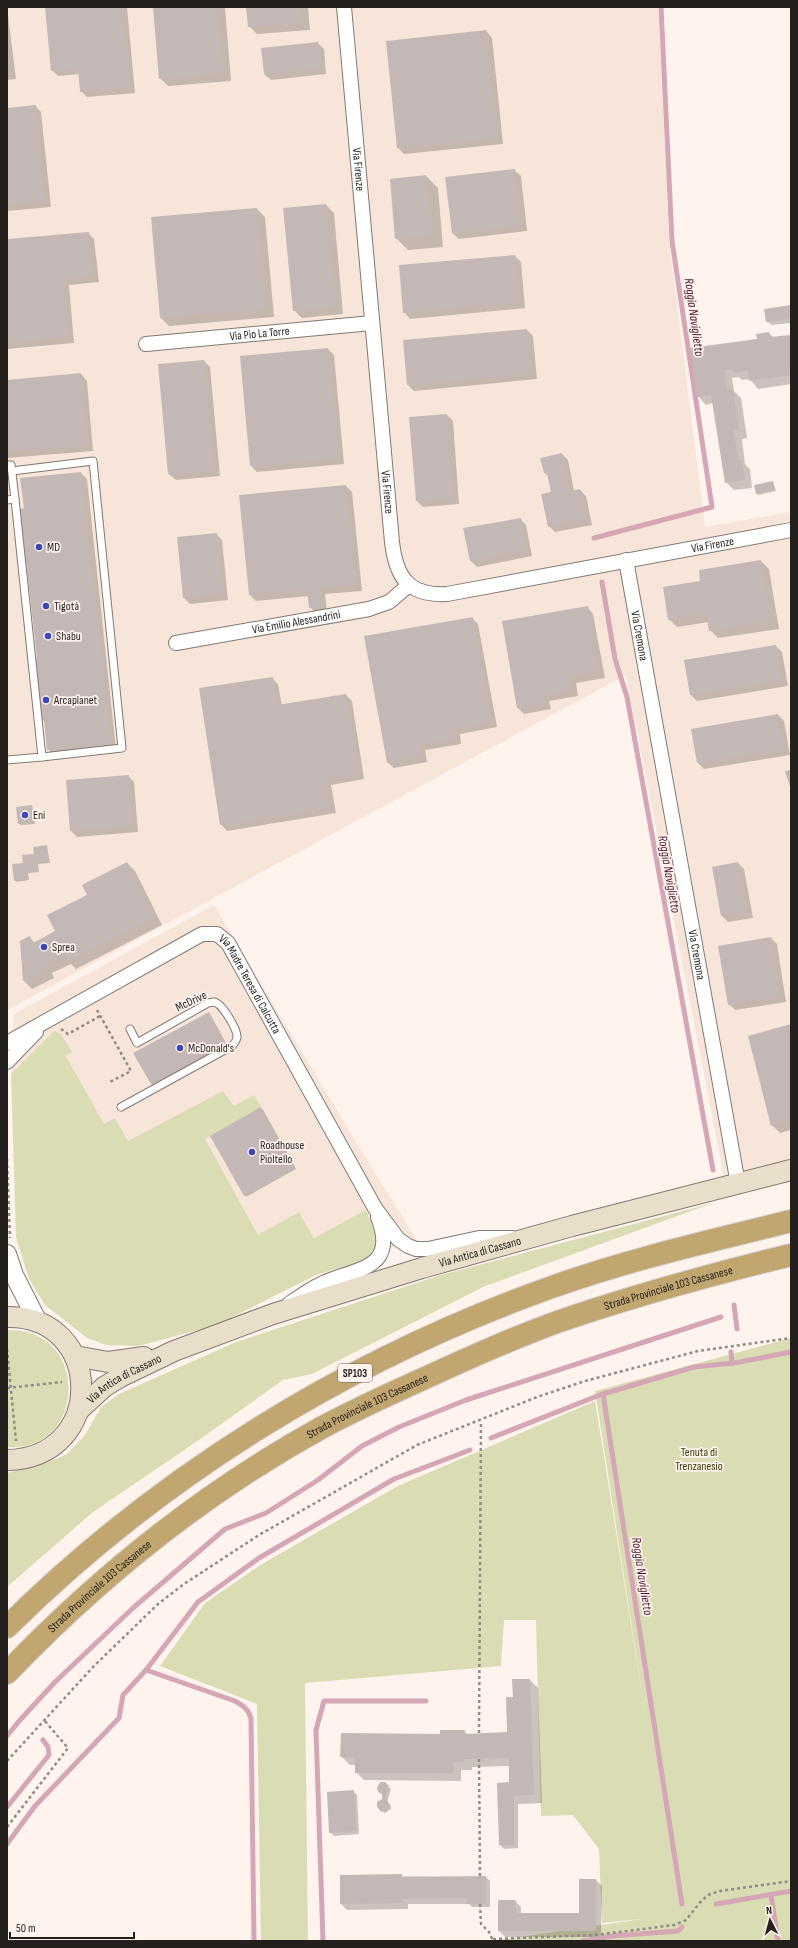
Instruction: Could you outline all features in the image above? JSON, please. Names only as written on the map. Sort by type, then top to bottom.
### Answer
[{"type":"highway","name":"SP103","points":[[7,1627],[62,1576],[128,1520],[206,1462],[294,1407],[385,1358],[458,1324],[554,1286],[642,1258],[791,1220]]},
{"type":"highway","name":"Strada Provinciale 103 Cassanese","points":[[7,1673],[39,1641],[113,1574],[170,1528],[248,1473],[320,1429],[467,1359],[540,1329],[635,1297],[759,1262],[791,1255]]},
{"type":"highway","points":[[7,1609],[62,1576]]},
{"type":"highway","points":[[7,1683],[39,1641]]},
{"type":"main road","name":"Via Antica di Cassano","points":[[78,1411],[93,1396],[114,1380],[174,1351],[273,1314],[422,1268],[530,1238],[791,1170]]},
{"type":"main road","points":[[7,1317],[21,1318],[38,1322],[60,1336],[75,1356],[82,1380],[82,1396],[78,1411],[68,1430],[53,1446],[32,1457],[12,1460]]},
{"type":"main road","name":"Via Antica di Cassano","points":[[75,1356],[101,1362],[117,1362],[174,1351]]},
{"type":"street","name":"Via Firenze","points":[[344,7],[394,560],[402,579],[410,585],[427,593],[437,595],[447,594],[791,530]]},
{"type":"street","name":"Via Pio La Torre","points":[[146,344],[372,323]]},
{"type":"street","name":"Via Cremona","points":[[626,560],[738,1184]]},
{"type":"street","name":"Via Emilio Alessandrini","points":[[176,643],[369,609],[389,602],[410,585]]},
{"type":"street","name":"Via Madre Teresa di Calcutta","points":[[7,1062],[51,1026],[90,997],[202,934],[213,934],[223,938],[228,943],[375,1208],[398,1239],[408,1246],[424,1250],[479,1238],[530,1238]]},
{"type":"street","name":"Via Madre Teresa di Calcutta","points":[[7,1043],[51,1026]]},
{"type":"street","name":"Via Madre Teresa di Calcutta","points":[[273,1314],[320,1284],[366,1268],[373,1263],[380,1253],[383,1241],[381,1224],[375,1208]]},
{"type":"street","points":[[9,1249],[14,1275],[38,1322]]},
{"type":"lane","points":[[7,760],[42,757],[122,748],[93,462],[9,468],[11,500],[42,757]]},
{"type":"lane","name":"McDrive","points":[[121,1107],[232,1046],[237,1039],[236,1034],[222,1007],[214,1002],[208,1003],[137,1042],[130,1029]]},
{"type":"path","points":[[90,997],[131,1071],[108,1083]]},
{"type":"path","points":[[51,1026],[64,1030],[68,1034],[100,1016]]},
{"type":"path","points":[[7,1159],[9,1249]]},
{"type":"path","points":[[7,1761],[93,1667],[158,1604],[207,1568],[259,1534],[417,1445],[537,1397],[585,1381],[698,1351],[791,1338]]},
{"type":"path","points":[[7,1349],[11,1387],[12,1460]]},
{"type":"path","points":[[7,1388],[82,1380]]},
{"type":"path","points":[[479,1733],[481,1420]]},
{"type":"path","points":[[7,1827],[68,1748],[44,1720]]},
{"type":"path","points":[[479,1759],[480,1876]]},
{"type":"path","points":[[480,1904],[482,1924],[493,1940],[596,1935],[674,1925],[686,1920],[702,1900],[710,1894],[720,1891],[791,1881]]},
{"type":"shaded area","points":[[7,7],[658,7],[669,241],[705,527],[791,512],[791,1181],[728,1197],[626,675],[7,1010]]},
{"type":"shaded area","points":[[214,905],[359,1147],[418,1242],[371,1252],[285,1262],[11,1082],[14,1014]]},
{"type":"green space","points":[[54,1031],[61,1034],[72,1052],[66,1056],[104,1124],[115,1118],[128,1141],[223,1091],[234,1106],[254,1095],[261,1107],[205,1139],[258,1235],[299,1212],[314,1238],[366,1210],[376,1237],[376,1244],[370,1256],[363,1261],[316,1275],[219,1324],[139,1346],[106,1345],[87,1338],[45,1305],[29,1279],[16,1237],[11,1074]]},
{"type":"green space","points":[[713,1203],[483,1287],[312,1374],[283,1380],[196,1442],[93,1512],[7,1587],[7,1473],[51,1461],[67,1454],[85,1435],[101,1407],[119,1394],[236,1342],[441,1275]]},
{"type":"green space","points":[[7,1330],[34,1334],[53,1348],[65,1367],[68,1389],[64,1411],[53,1430],[34,1443],[7,1447]]},
{"type":"green space","name":"Tenuta di Trenzanesio","points":[[791,1338],[791,1941],[492,1941],[642,1919],[602,1923],[599,1849],[573,1815],[541,1816],[536,1620],[504,1620],[501,1666],[305,1683],[308,1941],[261,1941],[257,1704],[160,1666],[205,1603],[262,1564],[398,1486],[595,1401],[648,1730],[595,1391]]},
{"type":"building","points":[[45,7],[122,7],[130,87],[80,92],[78,68],[51,71]]},
{"type":"building","points":[[153,7],[218,7],[223,74],[159,79]]},
{"type":"building","points":[[246,7],[301,7],[302,22],[248,27]]},
{"type":"building","points":[[487,30],[497,138],[397,148],[386,41]]},
{"type":"building","points":[[318,42],[321,68],[264,74],[261,48]]},
{"type":"building","points":[[7,56],[10,74],[7,74]]},
{"type":"building","points":[[36,105],[45,201],[7,205],[7,108]]},
{"type":"building","points":[[515,169],[521,226],[452,233],[445,177]]},
{"type":"building","points":[[426,175],[432,235],[395,239],[390,179]]},
{"type":"building","points":[[326,204],[336,307],[293,311],[283,208]]},
{"type":"building","points":[[257,208],[266,309],[160,318],[151,217]]},
{"type":"building","points":[[89,232],[93,276],[63,279],[69,337],[7,343],[7,239]]},
{"type":"building","points":[[515,255],[520,302],[403,313],[399,265]]},
{"type":"building","points":[[791,305],[791,319],[766,322],[764,309]]},
{"type":"building","points":[[527,329],[531,374],[407,385],[403,340]]},
{"type":"building","points":[[769,332],[770,337],[791,335],[791,375],[749,381],[748,371],[733,373],[733,369],[724,370],[727,390],[733,389],[739,430],[734,431],[738,460],[742,459],[745,480],[725,483],[711,395],[697,397],[690,348],[757,339],[756,334]]},
{"type":"building","points":[[328,348],[339,458],[250,466],[240,356]]},
{"type":"building","points":[[204,360],[214,470],[168,474],[158,364]]},
{"type":"building","points":[[81,373],[87,445],[7,452],[7,380]]},
{"type":"building","points":[[447,414],[453,498],[416,501],[409,417]]},
{"type":"building","points":[[562,453],[570,491],[580,489],[587,519],[548,527],[541,494],[551,492],[547,473],[544,473],[540,458]]},
{"type":"building","points":[[81,472],[111,743],[47,750],[35,659],[37,658],[20,509],[24,508],[20,478]]},
{"type":"building","points":[[773,481],[775,490],[756,494],[754,485]]},
{"type":"building","points":[[346,485],[356,585],[320,588],[321,607],[309,608],[307,589],[249,595],[239,495]]},
{"type":"building","points":[[521,518],[527,550],[470,561],[463,528]]},
{"type":"building","points":[[217,533],[223,594],[183,598],[177,537]]},
{"type":"building","points":[[761,560],[771,621],[709,631],[706,613],[668,620],[663,587],[700,581],[699,570]]},
{"type":"building","points":[[588,606],[599,672],[570,677],[572,690],[544,695],[545,703],[517,708],[502,621]]},
{"type":"building","points":[[473,617],[492,722],[454,728],[456,738],[419,744],[422,756],[387,763],[364,636]]},
{"type":"building","points":[[776,645],[782,680],[690,695],[684,660]]},
{"type":"building","points":[[273,677],[277,705],[346,694],[359,773],[325,779],[330,808],[220,825],[199,688]]},
{"type":"building","points":[[778,714],[784,749],[697,763],[691,729]]},
{"type":"building","points":[[791,770],[791,790],[785,771]]},
{"type":"building","points":[[129,775],[133,826],[70,831],[66,780]]},
{"type":"building","name":"Eni","points":[[32,805],[34,822],[18,824],[16,807]]},
{"type":"building","points":[[47,845],[49,862],[37,863],[38,871],[27,872],[28,879],[14,881],[12,864],[23,863],[22,855],[34,854],[33,847]]},
{"type":"building","points":[[127,862],[155,917],[67,961],[64,955],[45,965],[47,969],[23,981],[20,941],[30,936],[33,943],[55,931],[47,915],[87,895],[82,885]]},
{"type":"building","points":[[738,862],[747,912],[721,916],[712,867]]},
{"type":"building","points":[[771,937],[781,996],[728,1005],[718,946]]},
{"type":"building","name":"McDonald's","points":[[209,1012],[226,1043],[151,1084],[133,1053]]},
{"type":"building","points":[[791,1024],[791,1120],[771,1126],[748,1036]]},
{"type":"building","name":"Roadhouse Pioltello","points":[[261,1107],[295,1167],[244,1196],[210,1136]]},
{"type":"building","points":[[512,1679],[530,1679],[534,1795],[514,1796],[514,1845],[499,1845],[497,1783],[509,1782],[509,1758],[464,1759],[464,1762],[453,1762],[453,1773],[355,1773],[355,1758],[340,1757],[341,1733],[440,1734],[440,1730],[465,1730],[465,1734],[507,1732],[506,1697],[513,1697]]},
{"type":"building","points":[[380,1782],[385,1782],[389,1786],[385,1799],[388,1801],[390,1806],[385,1812],[380,1811],[377,1806],[377,1802],[382,1799],[382,1794],[378,1792],[377,1788]]},
{"type":"building","points":[[354,1790],[356,1831],[329,1833],[327,1792]]},
{"type":"building","points":[[402,1874],[402,1877],[486,1876],[486,1904],[467,1904],[467,1898],[402,1899],[403,1903],[340,1904],[340,1875]]},
{"type":"building","points":[[579,1879],[596,1879],[595,1931],[498,1931],[498,1900],[516,1900],[516,1913],[579,1913]]},
{"type":"waterway","name":"Roggia Naviglietto","points":[[594,538],[712,507],[672,241],[661,7]]},
{"type":"waterway","name":"Roggia Naviglietto","points":[[602,582],[615,659],[627,697],[713,1170]]},
{"type":"waterway","name":"Roggia Naviglietto","points":[[734,1305],[737,1329]]},
{"type":"waterway","points":[[7,1736],[55,1682],[133,1608],[225,1529],[266,1513],[318,1480],[362,1446],[399,1427],[466,1400],[721,1317]]},
{"type":"waterway","name":"Roggia Naviglietto","points":[[731,1352],[732,1363]]},
{"type":"waterway","points":[[729,1364],[791,1352]]},
{"type":"waterway","name":"Roggia Naviglietto","points":[[682,1904],[603,1394],[694,1367],[732,1363]]},
{"type":"waterway","points":[[491,1438],[605,1393]]},
{"type":"waterway","points":[[7,1844],[35,1806],[119,1718],[123,1695],[146,1670],[198,1602],[259,1558],[394,1479],[470,1450]]},
{"type":"waterway","points":[[146,1670],[235,1701],[246,1708],[249,1713],[251,1719],[254,1941]]},
{"type":"waterway","points":[[323,1941],[316,1730],[324,1701],[426,1701]]},
{"type":"waterway","points":[[7,1807],[49,1755],[48,1747],[43,1740]]},
{"type":"waterway","points":[[716,1904],[791,1891]]},
{"type":"waterway","points":[[771,1895],[778,1941]]},
{"type":"waterway","points":[[583,1941],[613,1936],[678,1931],[682,1927]]},
{"type":"place","name":"MD","points":[[39,547]]},
{"type":"place","name":"Tigotà","points":[[46,606]]},
{"type":"place","name":"Shabu","points":[[48,636]]},
{"type":"place","name":"Arcaplanet","points":[[46,700]]},
{"type":"place","name":"Eni","points":[[25,815]]},
{"type":"place","name":"Sprea","points":[[44,947]]},
{"type":"place","name":"McDonald's","points":[[180,1048]]},
{"type":"place","name":"Roadhouse Pioltello","points":[[252,1152]]}]
